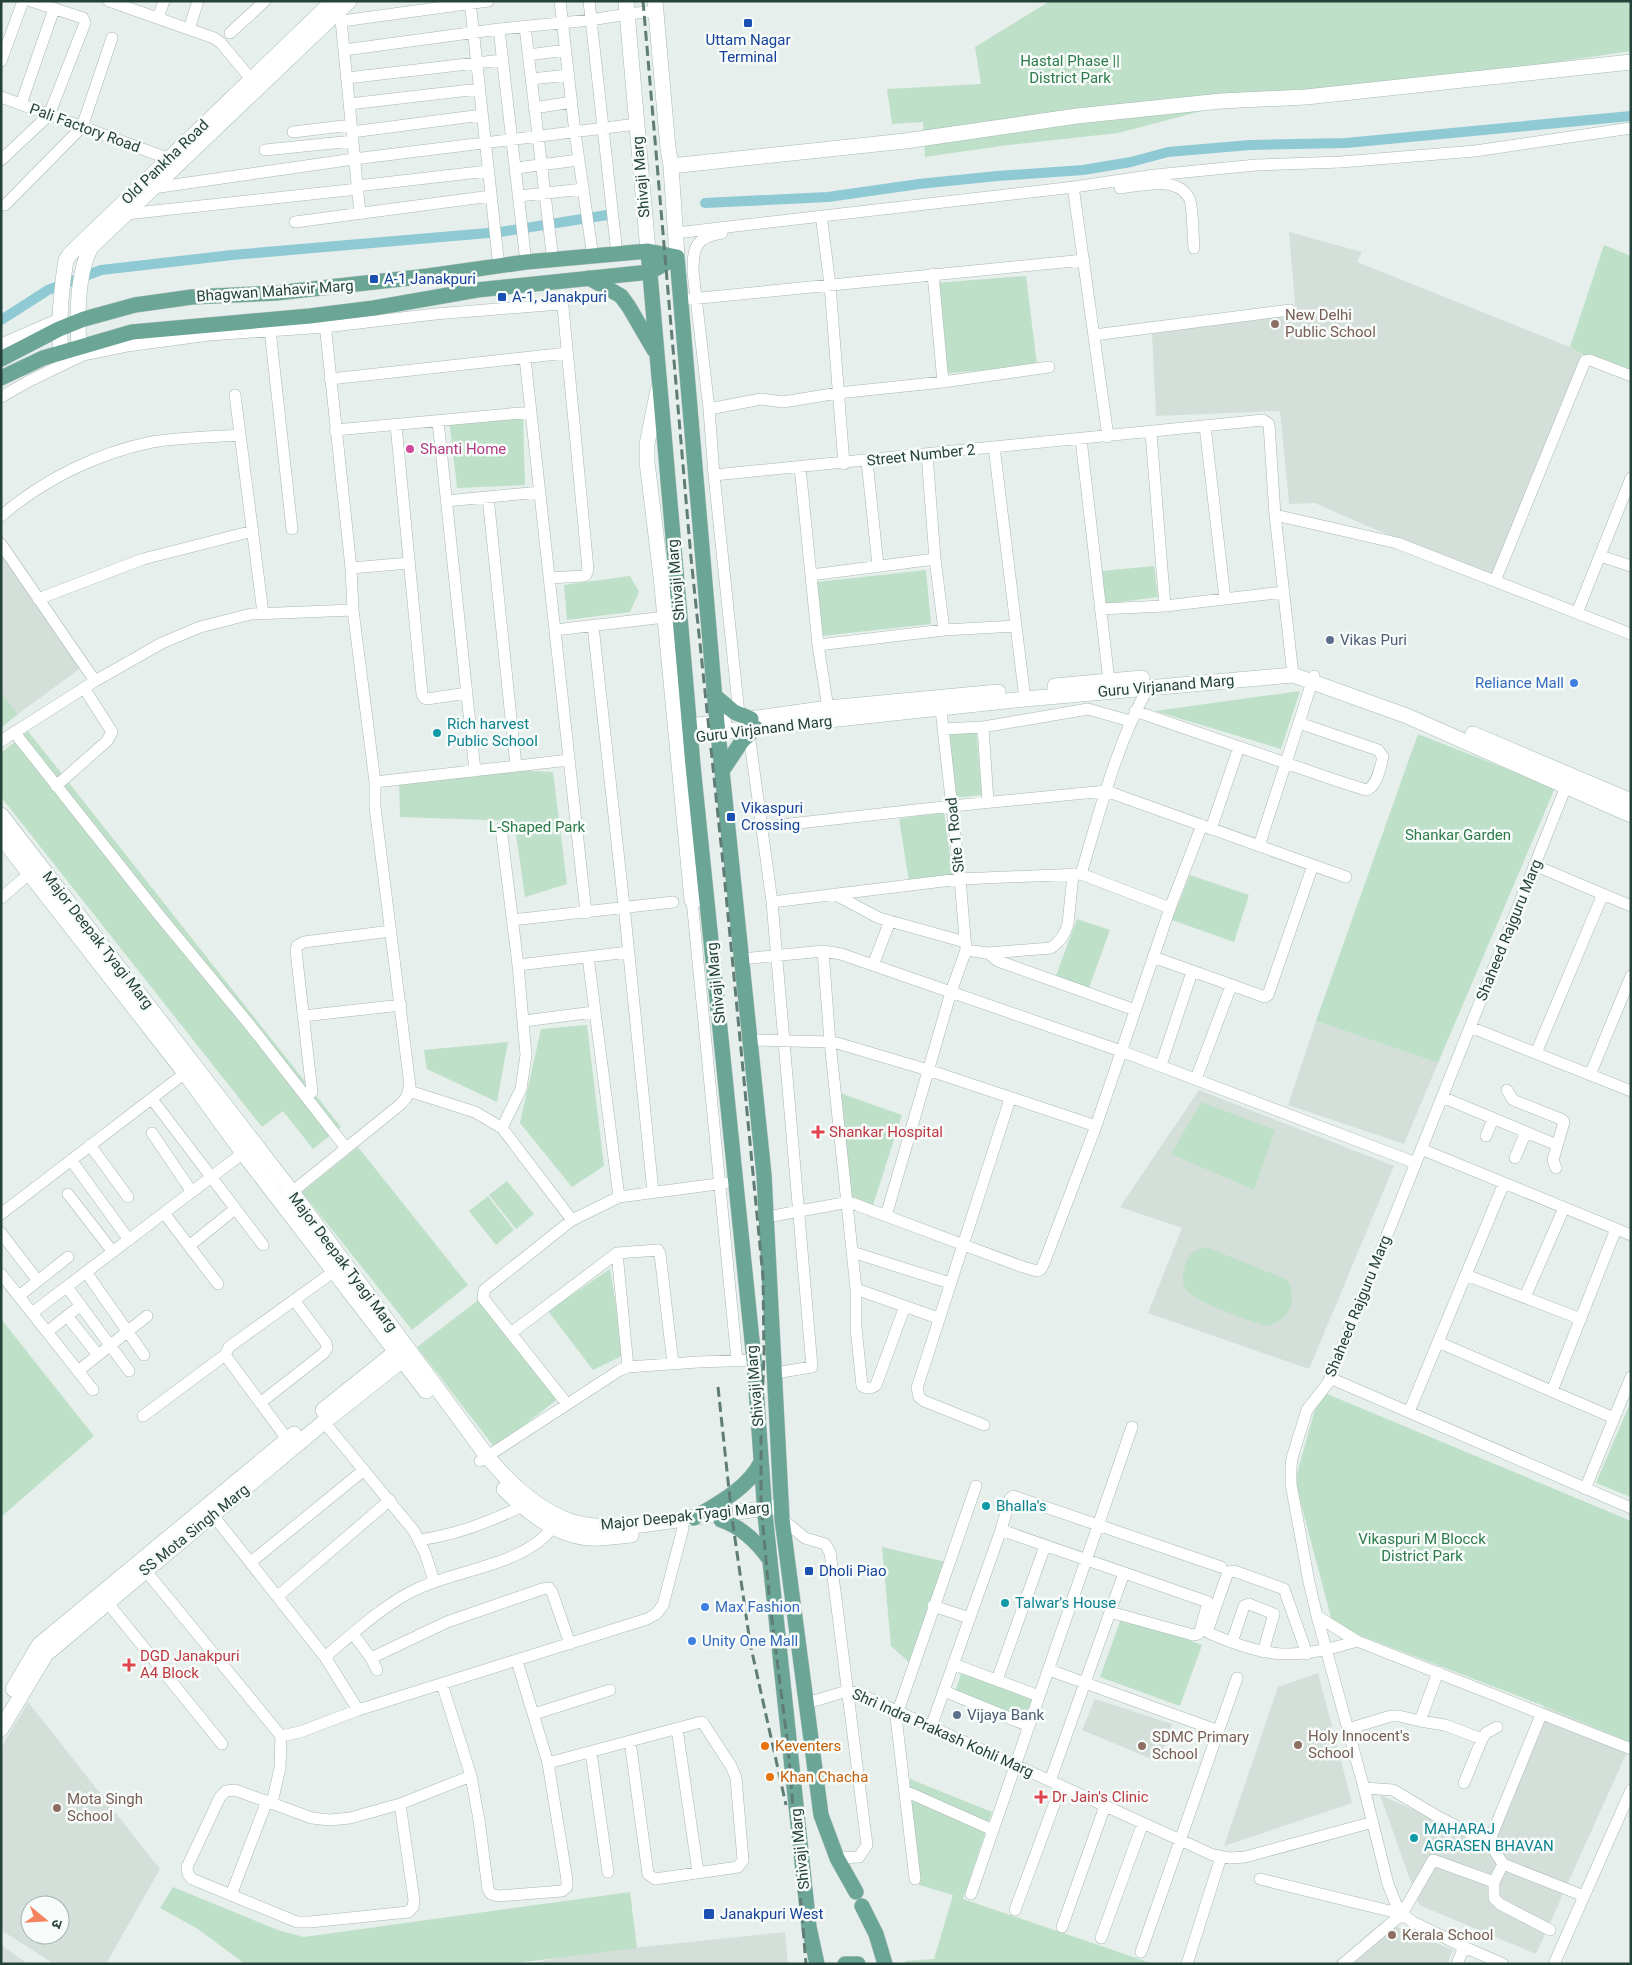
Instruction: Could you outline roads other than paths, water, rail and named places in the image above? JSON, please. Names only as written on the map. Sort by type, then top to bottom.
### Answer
[{"type":"main road","name":"Bhagwan Mahavir Marg","points":[[1,359],[59,324],[78,322],[136,305],[192,297],[276,293],[500,267],[526,262],[648,251],[677,257]]},
{"type":"main road","name":"Shivaji Marg","points":[[648,251],[699,899],[736,1182],[754,1360],[765,1512],[809,1927],[817,1964]]},
{"type":"main road","name":"Shivaji Marg","points":[[677,257],[722,771],[764,1175],[782,1513],[821,1815],[837,1858],[856,1892]]},
{"type":"main road","points":[[650,272],[677,257]]},
{"type":"main road","name":"Bhagwan Mahavir Marg","points":[[1,378],[46,365],[61,352],[132,332],[325,321],[374,308],[476,290],[650,272]]},
{"type":"main road","points":[[589,278],[621,296],[656,353]]},
{"type":"main road","points":[[715,696],[749,724],[722,771]]},
{"type":"main road","points":[[689,1523],[735,1492],[752,1476],[761,1462]]},
{"type":"main road","points":[[721,1520],[740,1528],[762,1549],[770,1560]]},
{"type":"main road","points":[[862,1906],[876,1934],[885,1964]]},
{"type":"main road","points":[[845,1964],[858,1964]]},
{"type":"street","points":[[1,61],[23,1]]},
{"type":"street","points":[[1,160],[49,114],[85,21],[83,18],[31,1]]},
{"type":"street","points":[[109,1],[125,4],[218,40],[251,79]]},
{"type":"street","points":[[158,18],[164,1]]},
{"type":"street","points":[[188,29],[198,1]]},
{"type":"street","points":[[230,33],[265,1]]},
{"type":"street","points":[[360,214],[341,8],[488,1]]},
{"type":"street","points":[[560,1],[575,133],[593,257]]},
{"type":"street","points":[[588,1],[617,254]]},
{"type":"street","points":[[470,3],[500,267]]},
{"type":"street","points":[[344,50],[474,32],[591,20],[626,7],[655,6]]},
{"type":"street","name":"Shivaji Marg","points":[[655,6],[671,166],[677,257]]},
{"type":"street","name":"Shivaji Marg","points":[[626,7],[648,251]]},
{"type":"street","name":"Old Pankha Road","points":[[79,346],[78,322],[84,260],[91,247],[153,188],[174,161],[251,79],[341,8]]},
{"type":"street","name":"Old Pankha Road","points":[[61,352],[59,324],[66,260],[76,246],[174,161],[341,8]]},
{"type":"street","points":[[21,104],[54,9]]},
{"type":"street","points":[[525,27],[553,261]]},
{"type":"street","points":[[499,29],[526,262]]},
{"type":"street","points":[[5,205],[82,127],[112,38]]},
{"type":"street","points":[[528,55],[566,50]]},
{"type":"street","points":[[347,78],[502,60]]},
{"type":"street","points":[[671,166],[905,141],[1125,111],[1221,101],[1306,97],[1631,62]]},
{"type":"street","points":[[531,79],[569,75]]},
{"type":"street","points":[[349,104],[479,89]]},
{"type":"street","name":"Pali Factory Road","points":[[3,100],[21,104],[174,161]]},
{"type":"street","points":[[534,108],[572,102]]},
{"type":"street","points":[[266,150],[352,132],[482,115]]},
{"type":"street","points":[[153,188],[354,159],[637,124]]},
{"type":"street","points":[[676,233],[1074,187],[1155,175],[1256,165],[1341,162],[1475,151],[1631,128]]},
{"type":"street","points":[[293,132],[352,132]]},
{"type":"street","points":[[516,168],[579,160]]},
{"type":"street","points":[[126,214],[358,188],[488,171]]},
{"type":"street","points":[[775,1373],[812,1367],[772,902],[714,476],[693,253],[702,240],[708,236],[724,232],[1171,184],[1182,190],[1190,198],[1194,248]]},
{"type":"street","points":[[519,196],[583,189]]},
{"type":"street","points":[[1074,193],[1108,437]]},
{"type":"street","points":[[295,222],[491,196]]},
{"type":"street","points":[[822,222],[830,285],[844,464]]},
{"type":"street","points":[[680,300],[1084,260]]},
{"type":"street","points":[[933,274],[943,382]]},
{"type":"street","points":[[1,397],[46,365],[120,347],[208,335],[270,330],[325,321],[560,304],[563,307],[588,570],[586,575],[583,576],[550,578]]},
{"type":"street","points":[[1094,335],[1290,310]]},
{"type":"street","points":[[286,1197],[400,1104],[409,1091],[410,1078],[375,807],[375,782],[353,610],[351,568],[325,321]]},
{"type":"street","points":[[1,344],[59,324]]},
{"type":"street","points":[[270,330],[292,529]]},
{"type":"street","points":[[330,379],[567,353]]},
{"type":"street","points":[[525,358],[586,913]]},
{"type":"street","points":[[1495,581],[1585,360],[1590,360],[1631,376]]},
{"type":"street","points":[[709,410],[761,399],[783,402],[838,393],[943,382],[1048,367]]},
{"type":"street","points":[[659,382],[648,444],[647,462],[665,617],[685,735]]},
{"type":"street","points":[[235,395],[263,614]]},
{"type":"street","points":[[335,430],[531,412]]},
{"type":"street","name":"Street Number 2","points":[[714,476],[1151,433],[1263,420],[1267,422],[1275,515]]},
{"type":"street","points":[[438,421],[475,771]]},
{"type":"street","points":[[396,425],[422,694],[427,699],[466,693]]},
{"type":"street","points":[[1205,426],[1225,599]]},
{"type":"street","points":[[1151,433],[1165,606]]},
{"type":"street","points":[[1,516],[44,485],[71,470],[105,456],[153,442],[240,434]]},
{"type":"street","points":[[1081,439],[1109,680]]},
{"type":"street","points":[[994,447],[1024,694]]},
{"type":"street","points":[[927,454],[935,560],[944,630]]},
{"type":"street","points":[[867,461],[878,566]]},
{"type":"street","points":[[800,467],[818,645],[828,708]]},
{"type":"street","points":[[1577,613],[1630,480]]},
{"type":"street","points":[[446,501],[540,492]]},
{"type":"street","points":[[488,497],[516,766]]},
{"type":"street","points":[[1293,672],[1275,515],[1397,543],[1631,634]]},
{"type":"street","points":[[38,599],[143,558],[253,531]]},
{"type":"street","points":[[1,544],[95,681]]},
{"type":"street","points":[[1600,556],[1631,566]]},
{"type":"street","points":[[811,575],[935,560]]},
{"type":"street","points":[[351,568],[409,562]]},
{"type":"street","points":[[1100,609],[1165,606],[1284,592]]},
{"type":"street","points":[[1,740],[95,681],[182,634],[228,619],[263,614],[353,610]]},
{"type":"street","points":[[555,630],[665,617]]},
{"type":"street","points":[[593,626],[653,1192]]},
{"type":"street","points":[[818,645],[944,630],[1016,626]]},
{"type":"street","name":"Guru Virjanand Marg","points":[[685,735],[718,727],[1024,694],[1109,680],[1293,672],[1409,707],[1569,781],[1631,815]]},
{"type":"street","name":"Guru Virjanand Marg","points":[[1024,694],[1148,688],[1293,672]]},
{"type":"street","points":[[1258,846],[1313,679]]},
{"type":"street","points":[[56,786],[107,741],[112,732],[84,688]]},
{"type":"street","points":[[834,894],[879,918],[988,953],[1050,948],[1057,944],[1066,932],[1077,874],[1106,791],[1133,716],[1148,688]]},
{"type":"street","name":"Guru Virjanand Marg","points":[[749,724],[828,708],[940,703]]},
{"type":"street","name":"Site 1 Road","points":[[940,703],[960,879],[965,946]]},
{"type":"street","points":[[943,729],[984,727],[1088,709],[1133,716],[1239,746],[1366,790],[1371,789],[1384,757],[1378,750],[1299,723]]},
{"type":"street","points":[[984,727],[988,802]]},
{"type":"street","points":[[14,732],[159,915],[249,1024],[346,1148]]},
{"type":"street","points":[[767,1217],[848,1202],[1033,1270],[1041,1269],[1096,1126],[1170,908],[1239,746]]},
{"type":"street","points":[[375,782],[569,760]]},
{"type":"street","name":"Guru Virjanand Marg","points":[[1569,781],[1631,801]]},
{"type":"street","name":"Shaheed Rajguru Marg","points":[[1402,1914],[1388,1884],[1317,1616],[1290,1467],[1307,1410],[1325,1388],[1330,1378],[1569,781]]},
{"type":"street","points":[[762,827],[1106,791],[1346,877]]},
{"type":"street","name":"Major Deepak Tyagi Marg","points":[[1,816],[34,869],[243,1153],[286,1197],[333,1272],[403,1352]]},
{"type":"street","points":[[501,828],[518,965],[526,1055],[524,1076],[516,1100],[502,1128]]},
{"type":"street","name":"Major Deepak Tyagi Marg","points":[[1,837],[34,869],[286,1197],[483,1458],[492,1477],[522,1506],[553,1527],[571,1534],[591,1538],[765,1512],[782,1513]]},
{"type":"street","points":[[1153,957],[1261,997],[1266,997],[1313,865]]},
{"type":"street","points":[[1534,865],[1631,906]]},
{"type":"street","points":[[1,898],[34,869]]},
{"type":"street","points":[[772,902],[960,879],[1077,874],[1170,908]]},
{"type":"street","points":[[1536,1053],[1603,894]]},
{"type":"street","points":[[699,899],[720,1184],[737,1361]]},
{"type":"street","points":[[512,920],[673,902]]},
{"type":"street","points":[[873,965],[890,921]]},
{"type":"street","points":[[312,1092],[296,951],[297,946],[304,942],[391,931]]},
{"type":"street","points":[[886,1216],[965,946]]},
{"type":"street","points":[[742,959],[824,951],[841,954],[1161,1065],[1416,1163]]},
{"type":"street","points":[[824,951],[830,1042],[856,1289],[856,1328],[862,1386],[873,1388],[876,1385],[905,1306]]},
{"type":"street","points":[[518,965],[629,952]]},
{"type":"street","points":[[988,953],[998,961],[1135,1010]]},
{"type":"street","points":[[588,957],[619,1197]]},
{"type":"street","points":[[1161,1065],[1192,972]]},
{"type":"street","points":[[1590,1075],[1631,976]]},
{"type":"street","points":[[1196,1078],[1231,986]]},
{"type":"street","points":[[303,1016],[401,1005]]},
{"type":"street","points":[[524,1021],[594,1012]]},
{"type":"street","points":[[1470,1026],[1631,1091]]},
{"type":"street","points":[[750,1040],[830,1042],[928,1070],[1010,1099],[1096,1126]]},
{"type":"street","points":[[1,1214],[185,1073]]},
{"type":"street","points":[[1507,1090],[1513,1100],[1561,1118],[1564,1122],[1552,1160],[1556,1168]]},
{"type":"street","points":[[409,1091],[475,1112],[502,1128],[572,1220]]},
{"type":"street","points":[[1442,1098],[1557,1145]]},
{"type":"street","points":[[152,1099],[263,1245]]},
{"type":"street","points":[[984,1425],[924,1401],[917,1393],[917,1388],[1010,1099]]},
{"type":"street","points":[[1486,1136],[1493,1119]]},
{"type":"street","points":[[1515,1158],[1526,1132]]},
{"type":"street","points":[[152,1134],[192,1192]]},
{"type":"street","points":[[90,1145],[128,1197]]},
{"type":"street","points":[[1421,1149],[1631,1235]]},
{"type":"street","points":[[32,1313],[243,1153]]},
{"type":"street","points":[[71,1160],[129,1240]]},
{"type":"street","points":[[566,1404],[483,1298],[484,1290],[572,1220],[619,1197],[736,1182]]},
{"type":"street","points":[[1409,1412],[1504,1183]]},
{"type":"street","points":[[68,1194],[113,1252]]},
{"type":"street","points":[[1525,1297],[1564,1208]]},
{"type":"street","points":[[189,1246],[235,1210]]},
{"type":"street","points":[[164,1213],[218,1284]]},
{"type":"street","points":[[1552,1391],[1616,1229]]},
{"type":"street","points":[[1,1233],[38,1281]]},
{"type":"street","points":[[511,1333],[617,1253],[655,1249],[660,1251],[674,1364]]},
{"type":"street","points":[[852,1252],[950,1283]]},
{"type":"street","points":[[617,1253],[628,1367]]},
{"type":"street","points":[[19,1296],[68,1258]]},
{"type":"street","points":[[86,1272],[144,1355]]},
{"type":"street","points":[[143,1416],[225,1355],[229,1347],[333,1272]]},
{"type":"street","points":[[1,1274],[93,1390]]},
{"type":"street","points":[[1466,1275],[1581,1319]]},
{"type":"street","points":[[67,1287],[129,1371]]},
{"type":"street","points":[[856,1289],[938,1318]]},
{"type":"street","points":[[260,1403],[324,1353],[327,1348],[326,1343],[294,1300]]},
{"type":"street","points":[[47,1332],[81,1305]]},
{"type":"street","points":[[67,1316],[98,1355]]},
{"type":"street","points":[[78,1371],[147,1316]]},
{"type":"street","points":[[1438,1342],[1614,1418]]},
{"type":"street","name":"SS Mota Singh Marg","points":[[1,1710],[39,1646],[209,1510],[324,1422],[403,1352]]},
{"type":"street","name":"SS Mota Singh Marg","points":[[1,1729],[46,1654],[145,1570],[287,1439],[403,1352]]},
{"type":"street","points":[[225,1355],[287,1439]]},
{"type":"street","points":[[483,1458],[611,1375],[628,1367],[754,1360]]},
{"type":"street","points":[[1585,1489],[1631,1377]]},
{"type":"street","points":[[1330,1378],[1631,1508]]},
{"type":"street","points":[[324,1422],[390,1500],[419,1540],[434,1581]]},
{"type":"street","points":[[971,1894],[1088,1560],[1132,1427]]},
{"type":"street","name":"Major Deepak Tyagi Marg","points":[[483,1458],[525,1494],[553,1513],[591,1526],[689,1523],[721,1520],[765,1512]]},
{"type":"street","points":[[251,1562],[364,1470]]},
{"type":"street","points":[[915,1878],[896,1716],[976,1486]]},
{"type":"street","points":[[932,1727],[1001,1530],[1010,1499],[1013,1496],[1220,1567]]},
{"type":"street","points":[[278,1596],[390,1500]]},
{"type":"street","points":[[419,1540],[435,1538],[493,1520],[522,1506]]},
{"type":"street","points":[[209,1510],[325,1657],[358,1710]]},
{"type":"street","points":[[782,1513],[805,1538],[825,1544],[830,1552],[867,1845],[860,1857],[837,1858]]},
{"type":"street","points":[[281,1736],[300,1732],[358,1710],[647,1619],[656,1614],[663,1605],[689,1523]]},
{"type":"street","points":[[325,1657],[406,1594],[434,1581],[525,1552],[542,1540],[553,1527]]},
{"type":"street","points":[[1001,1530],[1208,1602],[1200,1632],[1193,1635],[1110,1612]]},
{"type":"street","points":[[997,1680],[1045,1546]]},
{"type":"street","points":[[145,1570],[281,1736],[280,1768],[269,1802],[232,1895]]},
{"type":"street","points":[[1306,1654],[1284,1588],[1234,1570],[1228,1572],[1208,1629],[1209,1633],[1262,1652],[1289,1655],[1306,1654],[1326,1651],[1357,1641]]},
{"type":"street","points":[[1015,1910],[1056,1783],[1085,1682],[1124,1573]]},
{"type":"street","points":[[371,1658],[447,1622],[549,1588],[570,1644]]},
{"type":"street","points":[[107,1602],[222,1744]]},
{"type":"street","points":[[1232,1642],[1244,1606],[1249,1604],[1274,1614],[1262,1652]]},
{"type":"street","points":[[934,1606],[970,1618]]},
{"type":"street","points":[[1317,1616],[1357,1641],[1631,1749]]},
{"type":"street","points":[[353,1634],[371,1658],[377,1670]]},
{"type":"street","points":[[442,1684],[472,1776],[480,1820],[488,1889],[491,1894],[498,1896],[562,1891],[567,1887],[567,1880],[548,1763],[517,1661]]},
{"type":"street","points":[[953,1664],[1039,1696]]},
{"type":"street","points":[[1048,1670],[1219,1731]]},
{"type":"street","points":[[1420,1720],[1438,1672]]},
{"type":"street","points":[[1141,1952],[1237,1678]]},
{"type":"street","points":[[534,1714],[610,1690]]},
{"type":"street","name":"Shri Indra Prakash Kohli Marg","points":[[808,1703],[847,1690],[857,1693],[1217,1856]]},
{"type":"street","points":[[944,1691],[1029,1726]]},
{"type":"street","points":[[1489,1842],[1542,1714]]},
{"type":"street","points":[[1348,1729],[1391,1716],[1399,1716],[1433,1722],[1482,1740]]},
{"type":"street","points":[[548,1763],[630,1741],[677,1729],[701,1722],[731,1766],[736,1778],[743,1860],[738,1867],[655,1880],[648,1874],[630,1741]]},
{"type":"street","points":[[1464,1783],[1486,1733],[1497,1728]]},
{"type":"street","points":[[677,1729],[698,1872]]},
{"type":"street","points":[[591,1752],[608,1872]]},
{"type":"street","points":[[400,1804],[414,1900],[413,1907],[408,1912],[297,1922],[192,1879],[188,1874],[187,1868],[220,1797],[226,1791],[235,1790],[312,1818],[330,1820],[350,1818],[400,1804],[472,1776]]},
{"type":"street","points":[[1364,1788],[1394,1790],[1440,1818],[1489,1842],[1503,1864],[1584,1896]]},
{"type":"street","points":[[1554,1964],[1631,1790]]},
{"type":"street","points":[[905,1791],[993,1830]]},
{"type":"street","points":[[1062,1927],[1105,1806]]},
{"type":"street","points":[[1187,1964],[1217,1856],[1245,1857],[1373,1822]]},
{"type":"street","points":[[1101,1938],[1143,1823]]},
{"type":"street","points":[[1344,1964],[1402,1914],[1433,1860],[1494,1882]]},
{"type":"street","points":[[1503,1864],[1494,1882],[1494,1898],[1500,1904],[1550,1930]]},
{"type":"street","points":[[1260,1879],[1402,1914],[1413,1922],[1503,1964]]},
{"type":"street","points":[[1457,1964],[1464,1947]]},
{"type":"waterway","points":[[705,203],[828,197],[919,184],[1083,170],[1131,162],[1168,152],[1250,145],[1346,143],[1631,116]]},
{"type":"waterway","points":[[1,320],[48,290],[101,270],[232,255],[500,232],[607,215]]},
{"type":"railway","points":[[643,1],[691,558],[763,1277],[764,1355],[761,1427],[761,1505],[770,1604],[788,1747],[806,1964]]},
{"type":"railway","points":[[718,1387],[732,1518],[750,1643],[786,1805]]},
{"type":"place","name":"Uttam Nagar Terminal","points":[[748,23]]},
{"type":"place","name":"A-1 Janakpuri","points":[[374,279]]},
{"type":"place","name":"A-1, Janakpuri","points":[[502,297]]},
{"type":"place","name":"New Delhi Public School","points":[[1275,324]]},
{"type":"place","name":"Shanti Home","points":[[410,449]]},
{"type":"place","name":"Vikas Puri","points":[[1330,640]]},
{"type":"place","name":"Reliance Mall","points":[[1574,683]]},
{"type":"place","name":"Rich harvest Public School","points":[[437,733]]},
{"type":"place","name":"Vikaspuri Crossing","points":[[731,817]]},
{"type":"place","name":"Shankar Hospital","points":[[818,1132]]},
{"type":"place","name":"Bhalla's","points":[[986,1506]]},
{"type":"place","name":"Dholi Piao","points":[[809,1571]]},
{"type":"place","name":"Talwar's House","points":[[1005,1603]]},
{"type":"place","name":"Max Fashion","points":[[705,1607]]},
{"type":"place","name":"Unity One Mall","points":[[692,1641]]},
{"type":"place","name":"DGD Janakpuri A4 Block","points":[[129,1665]]},
{"type":"place","name":"Vijaya Bank","points":[[957,1715]]},
{"type":"place","name":"Holy Innocent's School","points":[[1298,1745]]},
{"type":"place","name":"Keventers","points":[[765,1746]]},
{"type":"place","name":"SDMC Primary School","points":[[1142,1746]]},
{"type":"place","name":"Khan Chacha","points":[[770,1777]]},
{"type":"place","name":"Dr Jain's Clinic","points":[[1041,1797]]},
{"type":"place","name":"Mota Singh School","points":[[57,1808]]},
{"type":"place","name":"MAHARAJ AGRASEN BHAVAN","points":[[1414,1838]]},
{"type":"place","name":"Janakpuri West","points":[[709,1914]]},
{"type":"place","name":"Kerala School","points":[[1392,1935]]},
{"type":"park label","name":"Hastal Phase || District Park","points":[[1070,70]]},
{"type":"park label","name":"L-Shaped Park","points":[[537,827]]},
{"type":"park label","name":"Shankar Garden","points":[[1458,835]]},
{"type":"park label","name":"Vikaspuri M Blocck District Park","points":[[1422,1548]]}]
